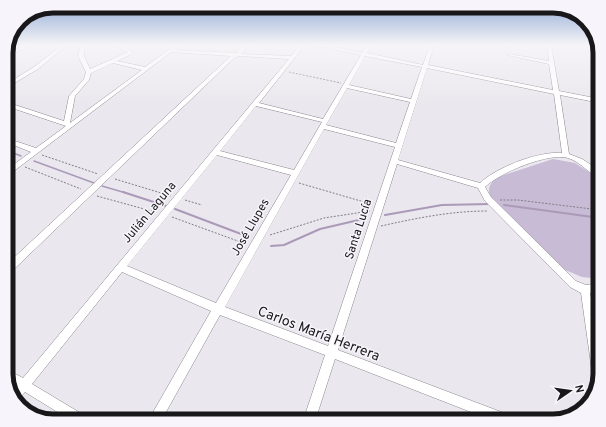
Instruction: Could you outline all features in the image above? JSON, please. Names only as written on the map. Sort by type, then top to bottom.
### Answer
[{"type":"street","points":[[13,82],[40,65]]},
{"type":"street","points":[[85,65],[89,72]]},
{"type":"street","points":[[68,125],[72,96],[86,79],[89,72],[107,65]]},
{"type":"street","points":[[128,65],[146,69]]},
{"type":"street","points":[[13,169],[68,125],[152,65]]},
{"type":"street","points":[[13,264],[225,65]]},
{"type":"street","name":"Julián Laguna","points":[[18,393],[288,65]]},
{"type":"street","name":"José Llupes","points":[[158,414],[357,65]]},
{"type":"street","points":[[414,65],[593,100]]},
{"type":"street","points":[[552,65],[566,155]]},
{"type":"street","name":"Santa Lucía","points":[[311,414],[424,67]]},
{"type":"street","points":[[345,85],[413,101]]},
{"type":"street","points":[[254,104],[398,146]]},
{"type":"street","points":[[13,106],[68,125]]},
{"type":"street","points":[[13,143],[36,151]]},
{"type":"street","points":[[216,152],[293,177]]},
{"type":"street","points":[[481,186],[491,177],[548,156],[566,155],[575,158],[593,170]]},
{"type":"street","points":[[394,162],[481,186],[491,202],[555,268],[573,284],[585,290],[593,288]]},
{"type":"street","name":"Carlos María Herrera","points":[[120,267],[218,309],[491,414]]},
{"type":"street","points":[[585,290],[593,340]]},
{"type":"street","points":[[13,379],[71,414]]},
{"type":"path","points":[[283,71],[345,85]]},
{"type":"path","points":[[36,151],[106,176],[202,205]]},
{"type":"path","points":[[19,164],[77,186],[88,193]]},
{"type":"path","points":[[293,177],[377,209]]},
{"type":"path","points":[[491,202],[518,200],[593,209]]},
{"type":"path","points":[[258,237],[291,230],[324,218],[377,209]]},
{"type":"path","points":[[371,228],[425,216],[458,211],[500,211]]},
{"type":"shaded area","points":[[553,159],[575,163],[593,175],[593,278],[582,277],[563,269],[490,196],[490,185],[498,177]]},
{"type":"waterway","points":[[13,153],[21,156]]},
{"type":"waterway","points":[[34,161],[94,183]]},
{"type":"waterway","points":[[102,186],[126,193]]},
{"type":"waterway","points":[[123,192],[166,206]]},
{"type":"waterway","points":[[385,215],[442,205],[490,204]]},
{"type":"waterway","points":[[504,205],[593,217]]},
{"type":"waterway","points":[[175,209],[249,237]]},
{"type":"waterway","points":[[271,246],[284,245],[320,229],[363,219]]}]
